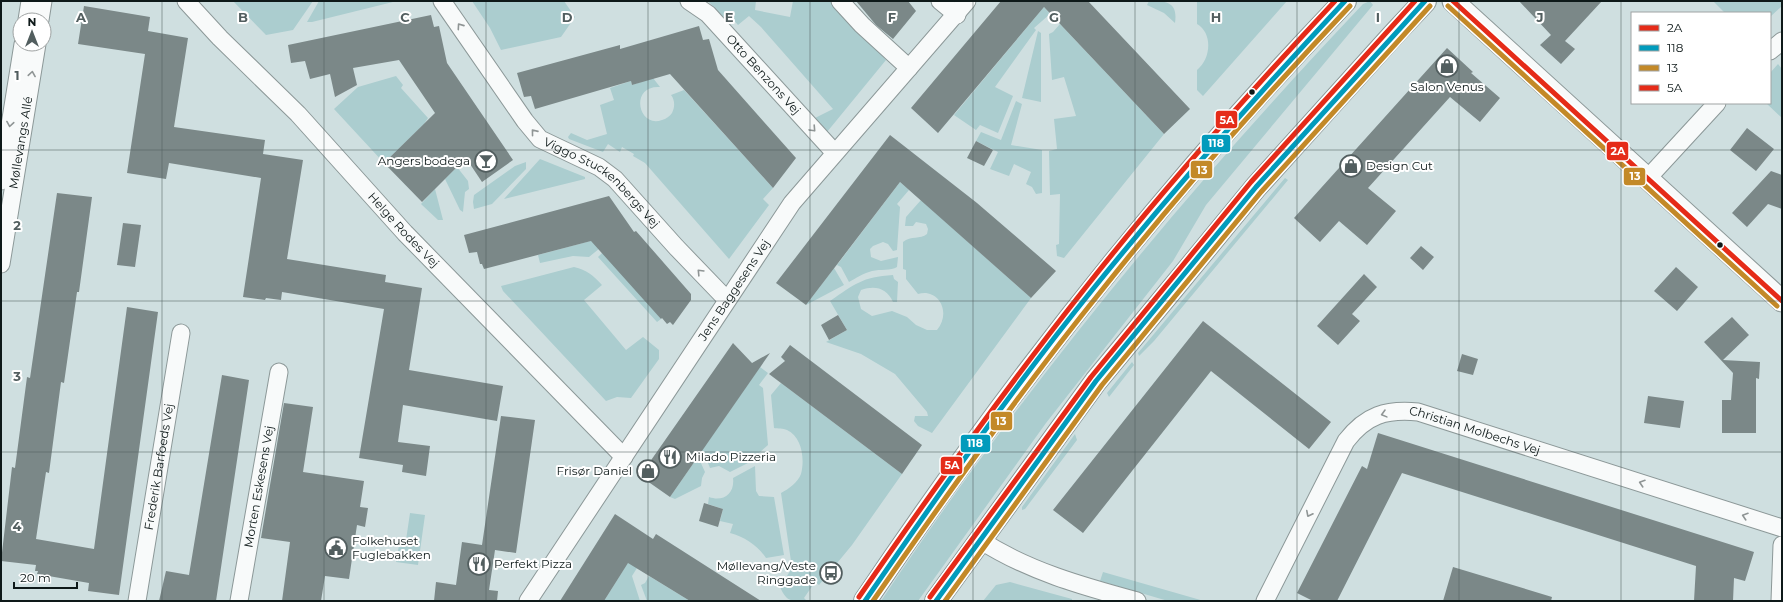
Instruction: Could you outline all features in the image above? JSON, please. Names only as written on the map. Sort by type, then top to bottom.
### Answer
[{"type":"main road","points":[[864,601],[929,505],[1024,376],[1092,290],[1284,65],[1345,1]]},
{"type":"main road","points":[[936,601],[1096,381],[1256,187],[1425,1]]},
{"type":"street","points":[[28,12],[30,1]]},
{"type":"street","points":[[41,12],[43,1]]},
{"type":"street","name":"Helge Rodes Vej","points":[[186,1],[220,38],[298,114],[405,234],[624,457]]},
{"type":"street","name":"Viggo Stuckenbergs Vej","points":[[442,1],[525,121],[540,139],[599,167],[615,179],[676,248],[727,300]]},
{"type":"street","name":"Otto Benzons Vej","points":[[689,1],[708,14],[834,152]]},
{"type":"street","points":[[840,1],[862,25],[909,68]]},
{"type":"street","points":[[940,1],[957,15]]},
{"type":"street","name":"Jens Baggesens Vej","points":[[528,601],[792,203],[834,152],[957,15],[967,1]]},
{"type":"street","points":[[1453,1],[1782,301]]},
{"type":"street","points":[[1771,50],[1782,41]]},
{"type":"street","name":"Møllevangs Allé","points":[[1,181],[22,52]]},
{"type":"street","name":"Møllevangs Allé","points":[[1,264],[36,52]]},
{"type":"street","points":[[1647,179],[1716,104]]},
{"type":"street","name":"Frederik Barfoeds Vej","points":[[137,601],[181,333]]},
{"type":"street","name":"Morten Eskesens Vej","points":[[239,601],[279,372]]},
{"type":"street","name":"Christian Molbechs Vej","points":[[1265,601],[1346,442],[1354,431],[1364,422],[1381,413],[1400,410],[1426,415],[1782,528]]},
{"type":"street","points":[[980,540],[1002,554],[1036,570],[1128,600]]},
{"type":"street","points":[[1780,601],[1782,545]]},
{"type":"shaded area","points":[[233,1],[313,1],[293,30],[266,35]]},
{"type":"shaded area","points":[[319,1],[397,1],[307,22]]},
{"type":"shaded area","points":[[472,1],[564,1],[575,17],[561,37],[501,50],[490,28]]},
{"type":"shaded area","points":[[708,1],[756,1],[755,10],[790,17],[793,1],[831,1],[886,60],[827,132],[815,121],[815,118],[833,109],[761,27],[749,16],[738,25],[731,17],[727,21]]},
{"type":"shaded area","points":[[1149,1],[1161,1],[1170,4],[1175,11],[1175,23],[1164,13],[1147,5]]},
{"type":"shaded area","points":[[1197,1],[1287,1],[1203,96],[1197,90],[1197,70],[1205,59],[1208,40],[1206,33],[1197,24]]},
{"type":"shaded area","points":[[1370,1],[1373,5],[1206,205],[1173,261],[1046,423],[918,601],[881,601],[991,444],[1109,292],[1233,146],[1363,4]]},
{"type":"shaded area","points":[[1713,1],[1782,1],[1782,6],[1771,16],[1771,12],[1724,12]]},
{"type":"shaded area","points":[[1044,7],[1050,14],[1034,28],[1036,30],[995,87],[1013,96],[998,133],[980,125],[976,130],[954,115]]},
{"type":"shaded area","points":[[1060,24],[1164,134],[1064,258],[1057,256],[1056,245],[1059,244],[1060,194],[1050,195],[1049,151],[1057,149],[1054,119],[1076,116],[1064,77],[1052,80],[1049,34],[1053,32]]},
{"type":"shaded area","points":[[1038,31],[1041,33],[1041,102],[1022,98]]},
{"type":"shaded area","points":[[1778,64],[1782,69],[1782,118],[1767,104],[1771,104],[1771,72]]},
{"type":"shaded area","points":[[396,76],[403,85],[401,88],[428,118],[424,124],[384,163],[334,109],[358,87]]},
{"type":"shaded area","points":[[653,78],[660,87],[650,88],[644,93],[641,99],[640,106],[647,118],[654,121],[662,120],[668,117],[672,113],[674,106],[674,101],[671,95],[684,90],[773,188],[763,199],[769,205],[729,259],[645,163],[633,156],[634,154],[622,147],[620,152],[608,144],[603,152],[569,139],[568,137],[571,133],[587,140],[607,134],[600,105],[614,100],[610,88],[631,81],[632,85]]},
{"type":"shaded area","points":[[1016,101],[1022,104],[1011,145],[1042,150],[1042,193],[1036,194],[1032,187],[1026,184],[1031,172],[1014,164],[1009,176],[990,169],[998,152],[976,141],[981,132],[1001,140]]},
{"type":"shaded area","points":[[540,159],[585,177],[585,179],[504,199]]},
{"type":"shaded area","points":[[526,162],[526,169],[492,204],[474,209],[474,195],[515,166]]},
{"type":"shaded area","points":[[457,167],[468,181],[469,189],[465,192],[463,212],[460,210],[445,179]]},
{"type":"shaded area","points":[[1285,178],[1288,180],[1154,341],[1139,356],[1138,353]]},
{"type":"shaded area","points":[[900,182],[909,190],[897,204],[900,207],[897,250],[893,251],[888,244],[883,242],[873,246],[870,249],[871,257],[881,261],[898,257],[897,267],[892,269],[875,270],[849,282],[841,267],[837,265]]},
{"type":"shaded area","points":[[435,189],[443,220],[438,220],[421,204]]},
{"type":"shaded area","points":[[921,200],[1031,298],[932,433],[918,426],[914,421],[915,416],[928,416],[927,412],[895,374],[861,354],[826,342],[847,330],[830,301],[859,282],[882,276],[893,275],[894,279],[898,282],[897,302],[893,302],[884,291],[871,288],[861,290],[858,297],[861,309],[872,316],[892,311],[907,317],[916,325],[927,330],[937,330],[943,316],[941,303],[932,295],[925,293],[918,294],[906,279],[906,270],[903,269],[903,242],[927,234],[928,229],[926,224],[916,222],[913,226],[905,226],[906,217]]},
{"type":"shaded area","points":[[598,239],[605,244],[589,257],[573,256],[540,263],[538,255]]},
{"type":"shaded area","points":[[605,250],[661,319],[657,322],[598,257]]},
{"type":"shaded area","points":[[574,267],[590,273],[602,285],[584,300],[626,350],[643,337],[659,350],[659,359],[631,398],[617,397],[606,401],[503,291],[501,286]]},
{"type":"shaded area","points":[[834,268],[844,285],[806,305]]},
{"type":"shaded area","points":[[1132,362],[1134,365],[1109,397],[1107,393]]},
{"type":"shaded area","points":[[760,367],[768,373],[759,385],[763,388],[768,445],[759,453],[756,459],[730,472],[719,466],[710,468],[706,458],[700,453]]},
{"type":"shaded area","points":[[781,383],[902,474],[852,545],[819,585],[815,582],[804,598],[807,601],[790,600],[785,596],[780,587],[792,568],[781,493],[798,480],[801,474],[803,462],[799,443],[792,433],[784,429],[774,428],[771,395]]},
{"type":"shaded area","points":[[1075,434],[1077,440],[1025,509],[1022,510],[1022,507]]},
{"type":"shaded area","points":[[697,458],[705,472],[702,478],[701,486],[675,499],[670,497]]},
{"type":"shaded area","points":[[755,466],[756,491],[759,496],[774,497],[784,555],[766,558],[751,542],[730,533],[733,524],[720,521],[723,509],[708,504],[709,497],[719,498],[727,495],[732,488],[733,478]]},
{"type":"shaded area","points":[[410,513],[425,515],[418,565],[396,562],[400,540],[406,540]]},
{"type":"shaded area","points":[[629,561],[637,568],[632,576],[640,601],[604,601]]},
{"type":"shaded area","points":[[1103,572],[1204,601],[1168,601],[1100,581]]},
{"type":"shaded area","points":[[649,576],[690,601],[647,601],[641,585],[645,583]]},
{"type":"shaded area","points":[[1010,582],[1072,599],[1072,601],[983,601],[996,585]]},
{"type":"building","points":[[856,1],[908,1],[916,11],[893,39],[876,25]]},
{"type":"building","points":[[1001,1],[1088,1],[1190,109],[1164,134],[1044,7],[938,133],[911,108]]},
{"type":"building","points":[[1519,1],[1602,1],[1565,41],[1575,49],[1561,64],[1540,45],[1551,35]]},
{"type":"building","points":[[84,6],[150,17],[148,31],[188,38],[174,127],[265,140],[263,154],[303,160],[287,259],[386,275],[385,282],[422,288],[409,370],[503,386],[497,421],[403,405],[398,442],[430,446],[426,476],[402,472],[403,465],[359,458],[384,309],[282,292],[281,300],[266,298],[265,300],[243,297],[261,178],[169,163],[166,179],[127,173],[145,54],[78,44]]},
{"type":"building","points":[[431,15],[434,27],[439,26],[447,63],[513,160],[482,182],[466,158],[422,202],[384,163],[435,113],[399,60],[353,68],[357,85],[335,97],[330,74],[310,79],[305,61],[291,63],[288,45]]},
{"type":"building","points":[[699,26],[703,40],[709,39],[718,70],[796,158],[773,188],[670,74],[632,85],[631,81],[535,109],[531,96],[524,97],[517,73],[620,45],[620,49]]},
{"type":"building","points":[[1447,48],[1473,72],[1471,73],[1500,98],[1480,122],[1450,97],[1368,188],[1396,211],[1367,245],[1339,221],[1320,242],[1294,218]]},
{"type":"building","points":[[1747,128],[1774,149],[1756,171],[1730,150]]},
{"type":"building","points":[[890,135],[977,203],[1056,271],[1031,298],[900,182],[806,305],[776,283]]},
{"type":"building","points":[[976,141],[993,150],[984,166],[967,158]]},
{"type":"building","points":[[1771,171],[1782,175],[1782,209],[1768,204],[1747,227],[1732,213]]},
{"type":"building","points":[[57,193],[92,197],[79,292],[77,292],[64,383],[61,382],[49,473],[46,472],[36,539],[94,549],[127,307],[158,312],[119,595],[88,591],[89,583],[37,574],[38,571],[35,571],[36,565],[1,561],[12,467],[15,468],[27,377],[30,378]]},
{"type":"building","points":[[609,196],[634,232],[636,231],[691,294],[691,300],[673,325],[670,322],[667,324],[662,318],[661,319],[591,241],[484,269],[482,264],[480,264],[477,252],[469,253],[464,235]]},
{"type":"building","points":[[123,223],[141,225],[135,267],[117,265]]},
{"type":"building","points":[[1421,246],[1434,257],[1423,270],[1410,258]]},
{"type":"building","points":[[1676,267],[1698,287],[1677,311],[1654,291]]},
{"type":"building","points":[[1364,274],[1377,287],[1352,314],[1360,321],[1338,345],[1317,326]]},
{"type":"building","points":[[838,315],[847,330],[829,340],[821,325]]},
{"type":"building","points":[[1732,317],[1749,335],[1723,360],[1760,362],[1759,379],[1756,378],[1756,433],[1722,433],[1722,400],[1731,400],[1733,373],[1704,342]]},
{"type":"building","points":[[1203,321],[1331,422],[1309,449],[1211,371],[1083,533],[1053,510]]},
{"type":"building","points":[[733,343],[752,363],[770,353],[670,497],[640,476]]},
{"type":"building","points":[[790,345],[922,445],[902,474],[769,374],[785,361],[781,357]]},
{"type":"building","points":[[1462,354],[1478,359],[1473,375],[1457,371]]},
{"type":"building","points":[[222,375],[249,380],[216,601],[159,601],[166,571],[189,575]]},
{"type":"building","points":[[1648,396],[1684,401],[1680,428],[1644,423]]},
{"type":"building","points":[[284,403],[313,407],[303,472],[364,481],[360,507],[368,508],[365,527],[357,525],[349,579],[325,576],[321,601],[282,601],[290,542],[261,538]]},
{"type":"building","points":[[501,416],[535,420],[516,553],[495,550],[489,590],[498,591],[497,601],[434,601],[436,582],[456,585],[462,542],[482,545]]},
{"type":"building","points":[[1378,433],[1754,552],[1745,581],[1734,578],[1733,601],[1694,601],[1696,566],[1402,473],[1337,601],[1313,601],[1297,593],[1362,466],[1367,469]]},
{"type":"building","points":[[704,503],[723,509],[718,527],[699,521]]},
{"type":"building","points":[[615,514],[653,539],[656,534],[761,601],[690,601],[628,563],[604,601],[560,601]]},
{"type":"building","points":[[1453,567],[1552,597],[1551,601],[1443,601]]},
{"type":"transit line","name":"5A","points":[[859,597],[970,440],[1086,287],[1146,213],[1208,141],[1335,1]]},
{"type":"transit line","name":"118","points":[[865,601],[948,482],[1033,365],[1093,289],[1216,143],[1345,1]]},
{"type":"transit line","name":"5A","points":[[930,597],[1091,377],[1251,182],[1415,1]]},
{"type":"transit line","name":"118","points":[[936,601],[1096,381],[1256,187],[1425,1]]},
{"type":"transit line","name":"2A","points":[[1453,1],[1782,301]]},
{"type":"transit line","name":"13","points":[[873,601],[983,446],[1128,257],[1221,148],[1350,6]]},
{"type":"transit line","name":"13","points":[[945,601],[1102,385],[1261,192],[1430,6]]},
{"type":"transit line","name":"13","points":[[1448,6],[1777,306]]},
{"type":"place","name":"Salon Venus","points":[[1447,66]]},
{"type":"place","name":"Angers bodega","points":[[486,161]]},
{"type":"place","name":"Design Cut","points":[[1351,166]]},
{"type":"place","name":"Milado Pizzeria","points":[[670,457]]},
{"type":"place","name":"Frisør Daniel","points":[[648,471]]},
{"type":"place","name":"Folkehuset Fuglebakken","points":[[336,548]]},
{"type":"place","name":"Perfekt Pizza","points":[[479,564]]},
{"type":"place","name":"Møllevang/Veste Ringgade","points":[[831,573]]}]
